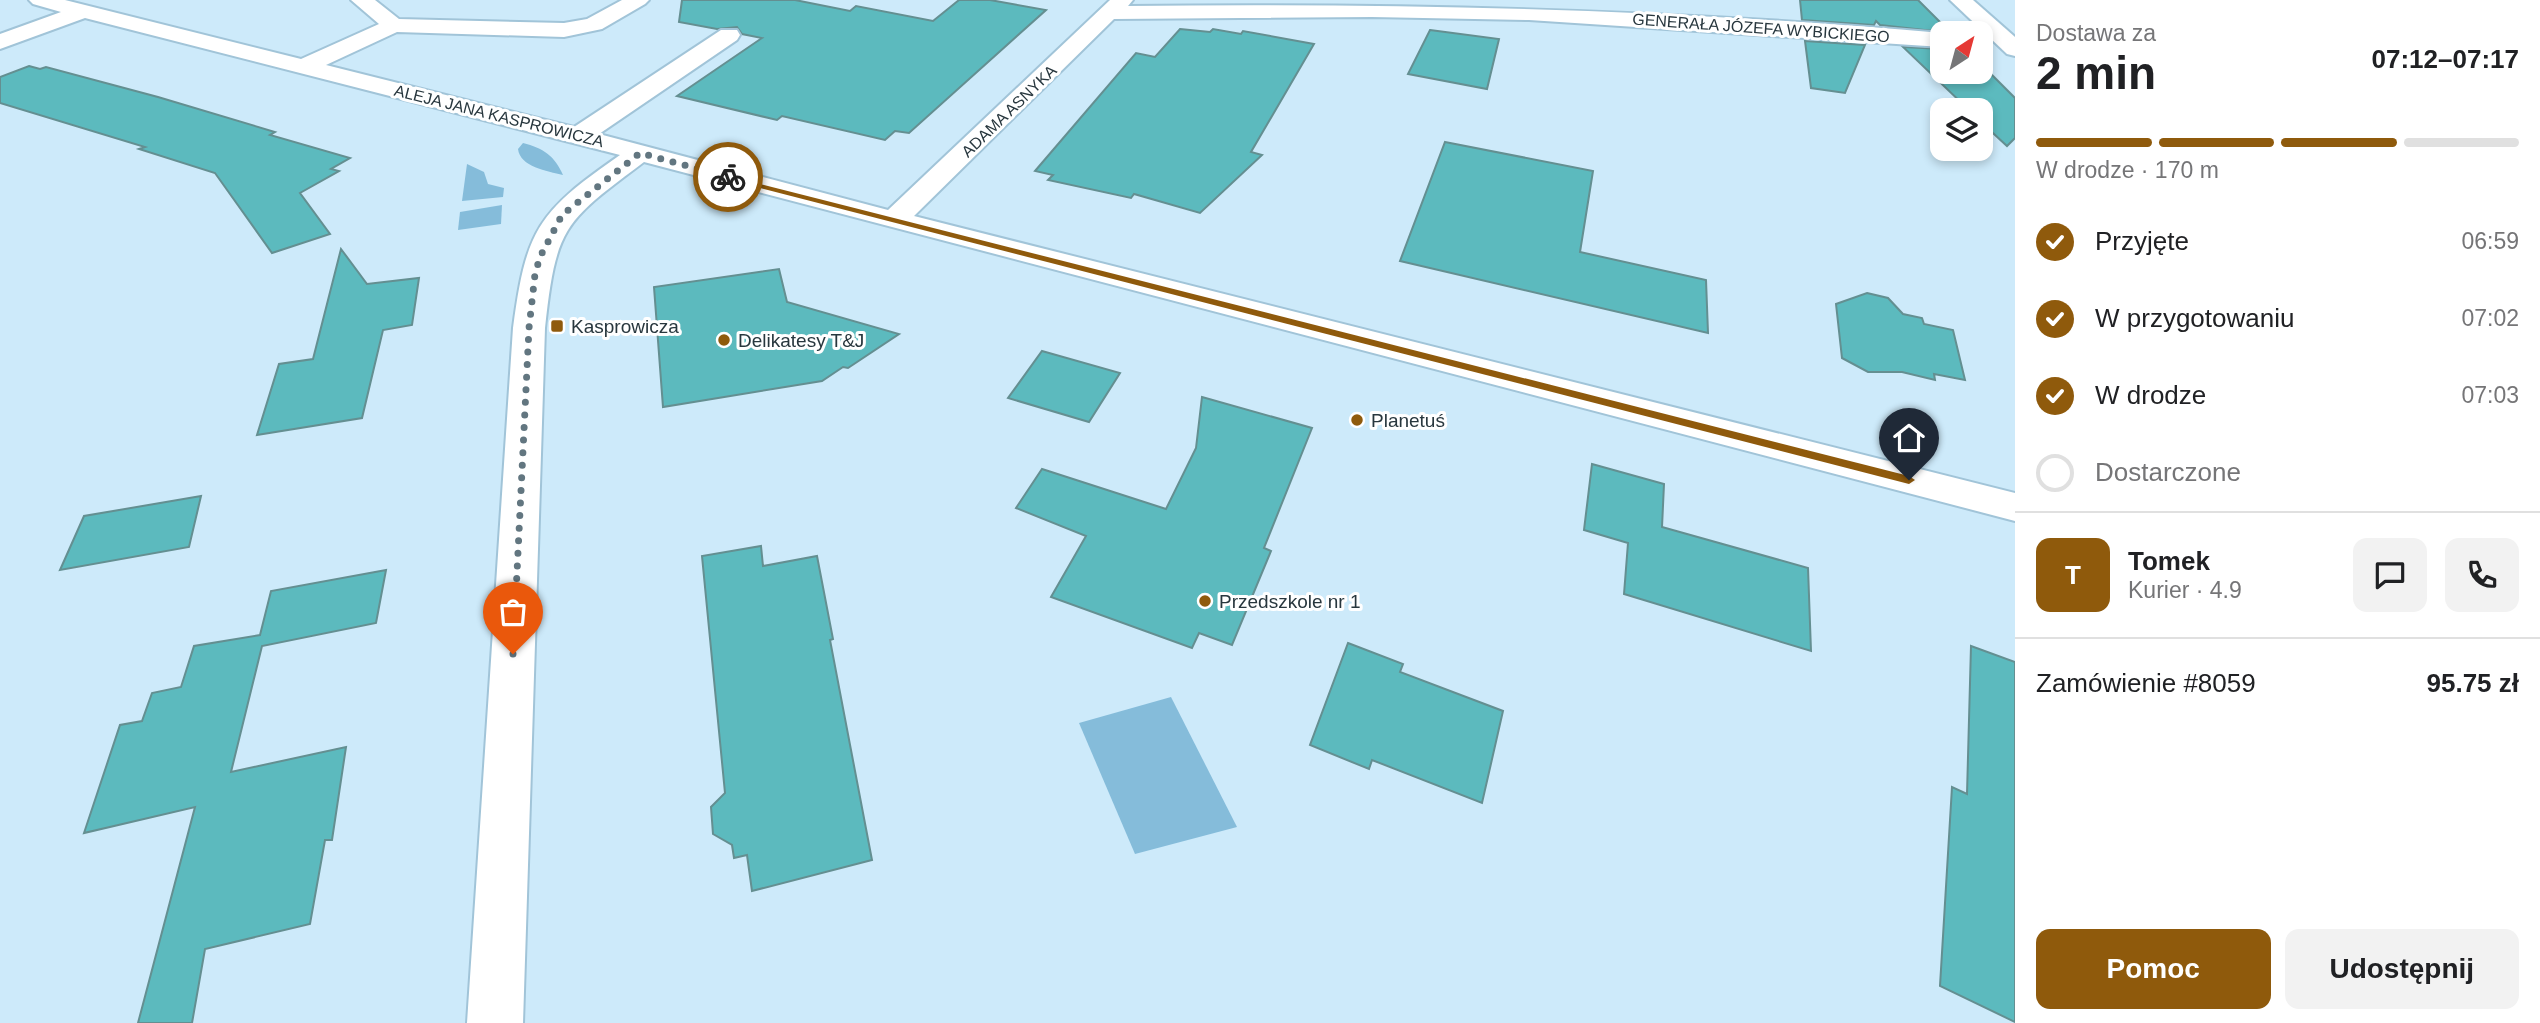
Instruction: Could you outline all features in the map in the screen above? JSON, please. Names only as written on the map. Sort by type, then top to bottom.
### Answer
[{"type":"street","name":"ALEJA JANA KASPROWICZA","points":[[40,0],[2015,507]]},
{"type":"street","points":[[362,0],[394,25]]},
{"type":"street","points":[[303,67],[394,25],[564,30],[594,24],[638,0]]},
{"type":"street","points":[[1961,0],[2013,46]]},
{"type":"street","name":"GENERAŁA JÓZEFA WYBICKIEGO","points":[[1116,6],[1369,11],[1574,8],[1930,39]]},
{"type":"street","name":"ADAMA ASNYKA","points":[[894,220],[1116,6]]},
{"type":"street","points":[[0,43],[83,11]]},
{"type":"street","points":[[578,136],[729,35]]},
{"type":"street","points":[[1993,44],[2013,46]]},
{"type":"street","points":[[495,1023],[529,328],[535,274],[540,257],[562,215],[640,153]]},
{"type":"shaded area","points":[[523,143],[548,154],[563,175],[542,170],[524,160],[518,149]]},
{"type":"shaded area","points":[[467,164],[484,172],[488,184],[504,188],[503,197],[462,201]]},
{"type":"shaded area","points":[[502,205],[501,224],[458,230],[460,212]]},
{"type":"shaded area","points":[[1171,697],[1237,827],[1135,854],[1079,723]]},
{"type":"building","points":[[682,0],[795,0],[850,11],[856,6],[933,21],[959,0],[990,0],[1046,10],[909,133],[895,131],[885,140],[782,116],[777,120],[677,96],[762,38],[742,34],[737,27],[717,29],[679,22]]},
{"type":"building","points":[[1800,0],[1918,0],[1939,21],[1930,21],[1930,31],[1880,25],[1876,21],[1874,25],[1802,20]]},
{"type":"building","points":[[1180,29],[1210,32],[1213,29],[1241,34],[1243,31],[1314,44],[1251,152],[1262,155],[1200,213],[1134,194],[1131,198],[1048,180],[1053,175],[1035,171],[1136,53],[1155,57]]},
{"type":"building","points":[[1430,30],[1499,39],[1487,89],[1408,74]]},
{"type":"building","points":[[1805,41],[1865,45],[1845,93],[1811,88]]},
{"type":"building","points":[[1903,47],[1930,48],[1930,73]]},
{"type":"building","points":[[29,66],[40,69],[46,67],[158,97],[275,132],[270,135],[350,158],[331,169],[339,171],[300,193],[330,234],[272,253],[215,173],[139,149],[145,147],[0,103],[0,77]]},
{"type":"building","points":[[1993,76],[2015,98],[2015,138],[2007,146],[1993,133],[1993,98],[1956,98],[1942,84],[1993,84]]},
{"type":"building","points":[[1445,142],[1593,171],[1580,252],[1706,280],[1708,333],[1400,261]]},
{"type":"building","points":[[341,249],[367,284],[419,278],[412,325],[383,330],[362,418],[257,435],[279,364],[313,359]]},
{"type":"building","points":[[779,269],[787,302],[899,334],[848,368],[843,367],[822,381],[663,407],[654,287]]},
{"type":"building","points":[[1867,293],[1888,298],[1903,314],[1922,318],[1924,324],[1953,330],[1965,380],[1934,374],[1935,380],[1902,372],[1868,372],[1842,358],[1836,304]]},
{"type":"building","points":[[1042,351],[1120,373],[1089,422],[1008,398]]},
{"type":"building","points":[[1202,397],[1312,428],[1264,548],[1271,551],[1232,645],[1199,633],[1192,648],[1051,597],[1086,536],[1016,508],[1042,469],[1166,509],[1196,448]]},
{"type":"building","points":[[1592,464],[1664,484],[1662,527],[1808,568],[1811,651],[1624,594],[1628,543],[1584,530]]},
{"type":"building","points":[[201,496],[189,547],[60,570],[84,516]]},
{"type":"building","points":[[761,546],[763,566],[817,556],[833,639],[830,640],[872,860],[752,891],[747,855],[734,858],[732,845],[713,834],[711,807],[725,793],[702,556]]},
{"type":"building","points":[[386,570],[376,623],[262,646],[231,772],[346,747],[332,840],[325,840],[310,924],[205,949],[192,1023],[138,1023],[195,807],[84,833],[120,725],[142,721],[152,693],[181,687],[194,646],[260,635],[271,591]]},
{"type":"building","points":[[1348,643],[1403,664],[1400,672],[1503,711],[1482,803],[1372,760],[1369,769],[1310,745]]},
{"type":"building","points":[[1971,646],[2015,662],[2015,1022],[1940,986],[1952,787],[1967,794]]},
{"type":"way so far","points":[[513,654],[529,328],[535,274],[540,257],[562,215],[640,153],[728,177]]},
{"type":"place","name":"Kasprowicza","points":[[557,326]]},
{"type":"place","name":"Delikatesy T&J","points":[[724,340]]},
{"type":"place","name":"Planetuś","points":[[1357,420]]},
{"type":"place","name":"Przedszkole nr 1","points":[[1205,601]]},
{"type":"route","points":[[728,177],[1909,480]]}]
